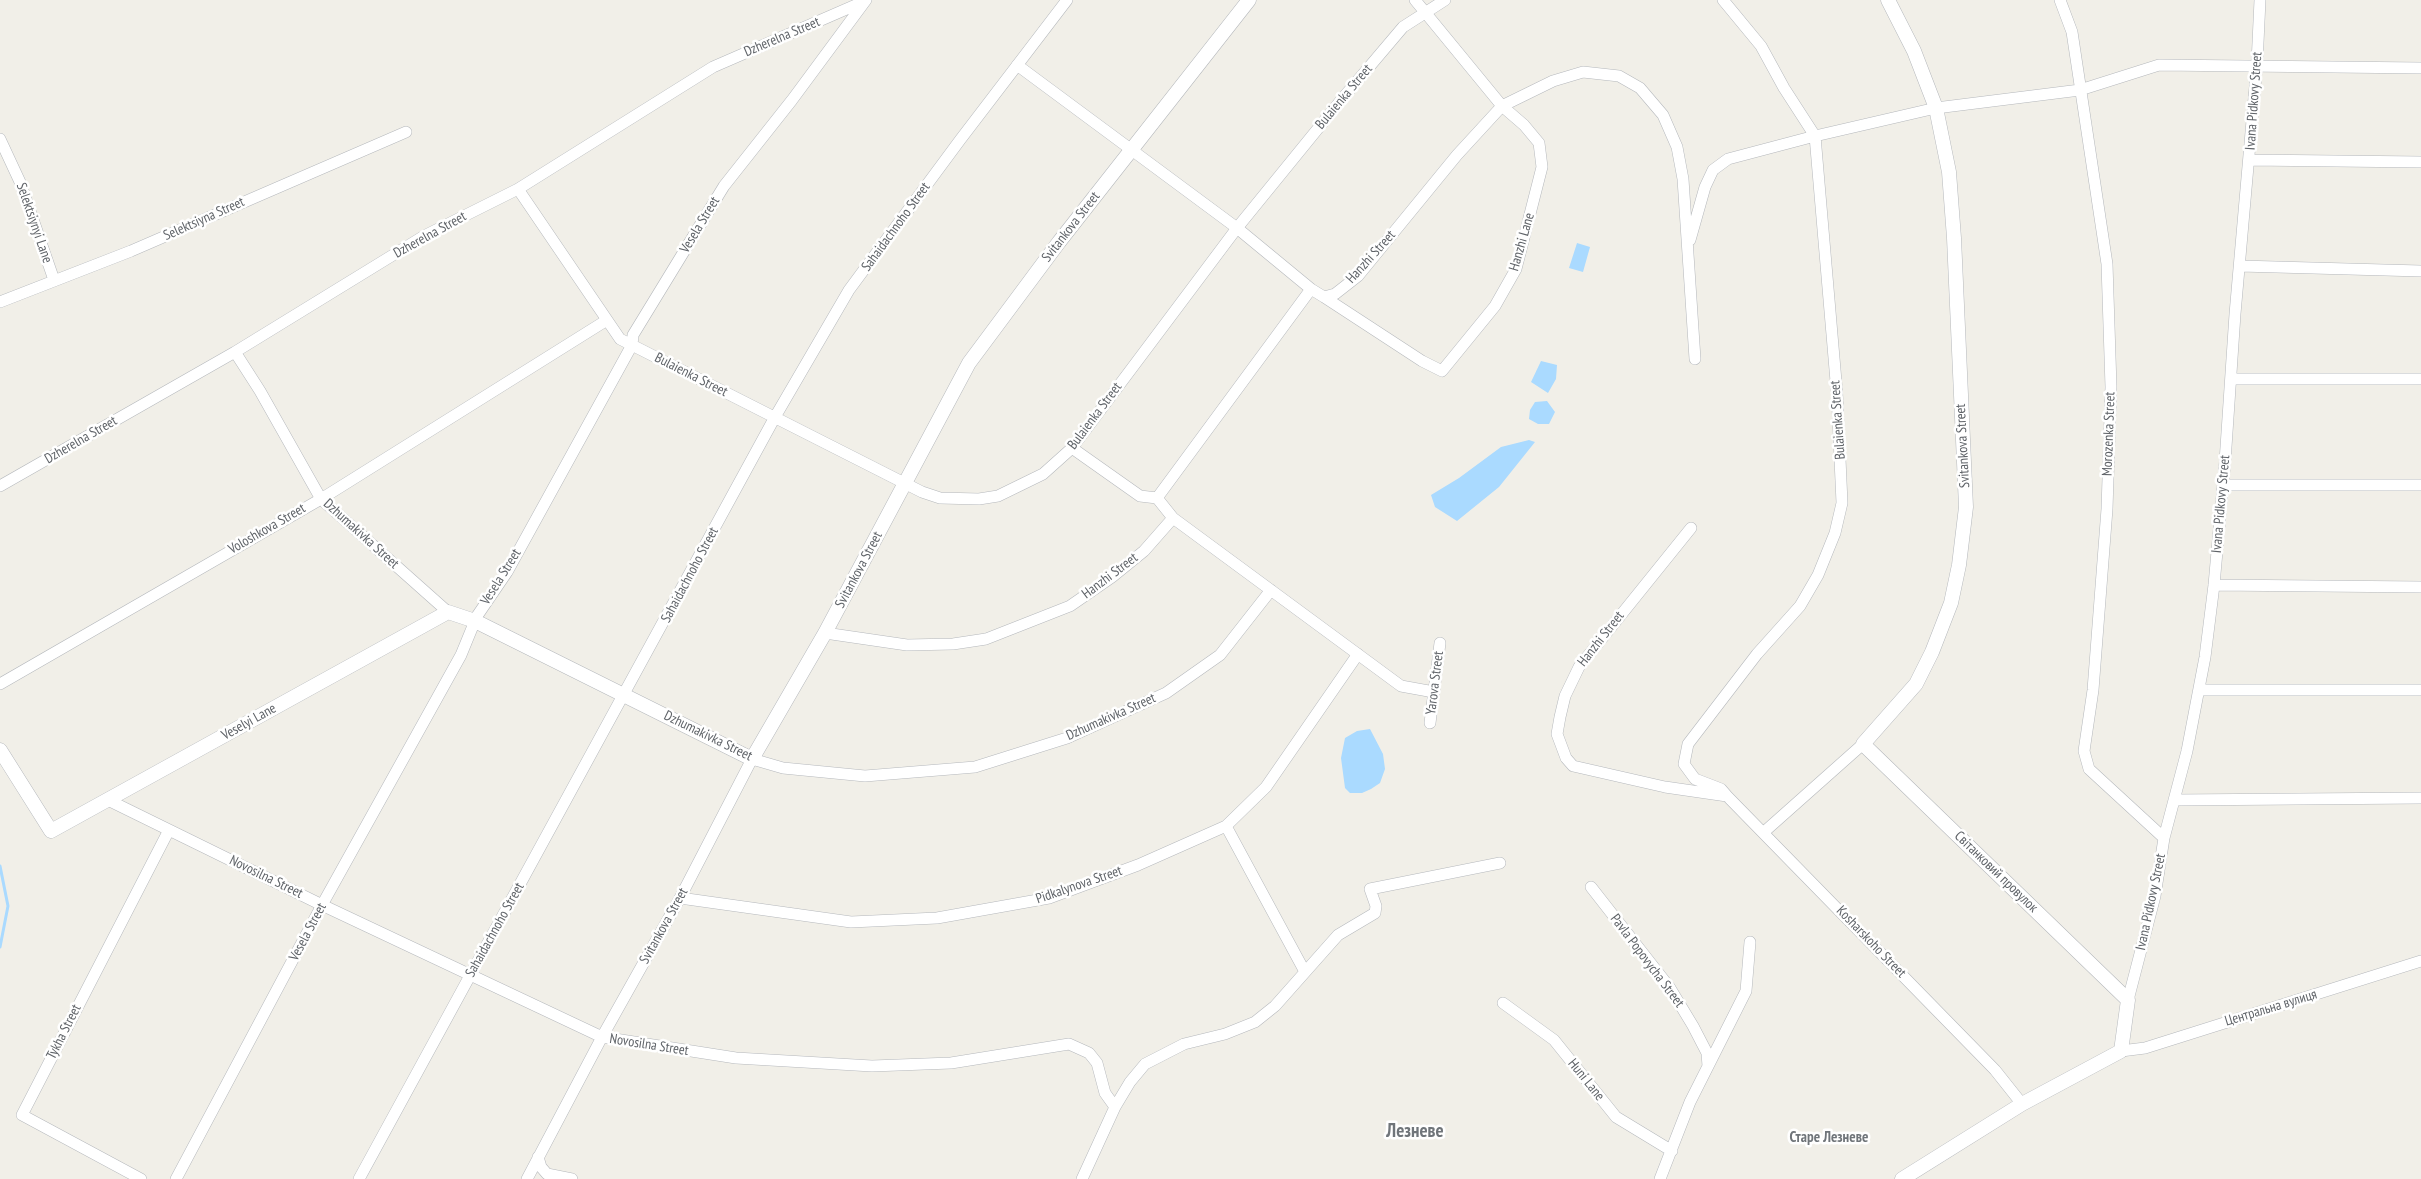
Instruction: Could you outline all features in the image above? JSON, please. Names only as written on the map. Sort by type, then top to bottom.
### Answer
[{"type":"street","name":"Dzherelna Street","points":[[0,486],[235,352],[424,236],[518,189],[713,67],[867,0]]},
{"type":"street","name":"Vesela Street","points":[[176,1179],[322,905],[462,655],[477,616],[507,572],[632,345],[632,335],[724,186],[867,0]]},
{"type":"street","name":"Sahaidachnoho Street","points":[[359,1179],[775,417],[849,290],[1067,0]]},
{"type":"street","name":"Svitankova Street","points":[[527,1179],[602,1037],[680,898],[752,759],[825,632],[969,363],[1059,242],[1132,151],[1248,0]]},
{"type":"street","name":"Hanzhi Lane","points":[[1324,297],[1442,371],[1495,306],[1516,269],[1542,167],[1539,143],[1524,125],[1502,106],[1424,14],[1415,0]]},
{"type":"street","name":"Bulaienka Street","points":[[518,189],[620,339],[905,484],[940,498],[979,499],[998,496],[1043,474],[1072,448],[1237,228],[1403,27],[1445,0]]},
{"type":"street","name":"Bulaienka Street","points":[[1722,0],[1761,46],[1784,88],[1815,136],[1837,394],[1842,503],[1835,533],[1818,575],[1800,606],[1758,654],[1688,744],[1684,764],[1695,779],[1721,789],[1727,796]]},
{"type":"street","name":"Svitankova Street","points":[[1764,832],[1863,744],[1916,684],[1932,652],[1951,603],[1959,565],[1966,507],[1954,238],[1949,172],[1936,108],[1914,51],[1888,0]]},
{"type":"street","name":"Morozenka Street","points":[[2060,0],[2072,32],[2107,264],[2111,387],[2107,509],[2093,690],[2084,751],[2089,769],[2164,838]]},
{"type":"street","name":"Ivana Pidkovy Street","points":[[2128,1000],[2155,896],[2164,838],[2175,800],[2199,690],[2214,585],[2250,160],[2260,0]]},
{"type":"street","points":[[1688,249],[1705,187],[1713,170],[1728,159],[1815,136],[1936,108],[2080,90],[2160,65],[2257,64],[2421,68]]},
{"type":"street","points":[[1017,65],[1237,228],[1311,289],[1324,297]]},
{"type":"street","name":"Hanzhi Street","points":[[1324,297],[1335,294],[1358,276],[1457,155],[1502,106],[1553,81],[1583,72],[1619,76],[1640,88],[1663,115],[1677,148],[1684,179],[1695,359]]},
{"type":"street","name":"Selektsiyna Street","points":[[0,302],[131,251],[406,132]]},
{"type":"street","name":"Selektsiynyi Lane","points":[[0,140],[20,182],[54,280]]},
{"type":"street","points":[[2250,160],[2421,162]]},
{"type":"street","points":[[2240,266],[2421,271]]},
{"type":"street","points":[[1157,498],[1311,289]]},
{"type":"street","name":"Voloshkova Street","points":[[0,684],[321,498],[607,320]]},
{"type":"street","name":"Dzhumakivka Street","points":[[235,352],[260,391],[321,498],[448,612],[475,621],[752,759],[783,768],[865,776],[975,768],[1067,738],[1166,693],[1220,655],[1272,590]]},
{"type":"street","points":[[2231,379],[2421,379]]},
{"type":"street","points":[[1072,448],[1140,496],[1157,498],[1173,518],[1401,686],[1434,692]]},
{"type":"street","points":[[2223,485],[2421,485]]},
{"type":"street","name":"Hanzhi Street","points":[[825,632],[907,646],[953,644],[986,638],[1070,606],[1112,577],[1144,551],[1173,518]]},
{"type":"street","name":"Hanzhi Street","points":[[1691,528],[1579,667],[1565,696],[1557,734],[1563,754],[1573,766],[1665,787],[1727,796]]},
{"type":"street","points":[[2214,585],[2421,587]]},
{"type":"street","name":"Veselyi Lane","points":[[0,750],[51,832],[448,612]]},
{"type":"street","name":"Yarova Street","points":[[1430,723],[1440,643]]},
{"type":"street","name":"Pidkalynova Street","points":[[680,898],[851,922],[938,918],[1049,898],[1138,865],[1226,826],[1266,787],[1358,654]]},
{"type":"street","points":[[2199,690],[2421,690]]},
{"type":"street","name":"Світанковий провулок","points":[[1863,744],[2128,1000]]},
{"type":"street","name":"Kosharskoho Street","points":[[1727,796],[1995,1070],[2022,1104]]},
{"type":"street","points":[[2175,800],[2421,798]]},
{"type":"street","name":"Novosilna Street","points":[[108,800],[322,905],[602,1037],[736,1058],[872,1066],[951,1062],[1069,1044],[1089,1053],[1097,1064],[1104,1093],[1114,1107]]},
{"type":"street","points":[[1226,826],[1305,972]]},
{"type":"street","name":"Tykha Street","points":[[140,1179],[22,1115],[169,830]]},
{"type":"street","points":[[1082,1179],[1114,1107],[1130,1082],[1146,1064],[1184,1044],[1225,1034],[1254,1022],[1275,1006],[1338,935],[1375,913],[1376,906],[1370,889],[1500,864]]},
{"type":"street","name":"Pavla Popovycha Street","points":[[1591,887],[1670,988],[1707,1053],[1708,1066]]},
{"type":"street","points":[[1660,1179],[1690,1102],[1746,991],[1750,942]]},
{"type":"street","name":"Центральна вулиця","points":[[2121,1050],[2144,1048],[2421,960]]},
{"type":"street","points":[[1902,1179],[2022,1104],[2121,1050],[2128,1000]]},
{"type":"street","name":"Huni Lane","points":[[1503,1003],[1554,1040],[1616,1117],[1672,1151]]},
{"type":"street","points":[[538,1157],[541,1168],[547,1174],[572,1179]]},
{"type":"water","points":[[1577,243],[1590,247],[1583,272],[1569,268]]},
{"type":"water","points":[[1541,361],[1557,365],[1556,379],[1548,393],[1531,382]]},
{"type":"water","points":[[1547,401],[1555,412],[1549,424],[1538,424],[1529,419],[1530,410],[1535,402]]},
{"type":"water","points":[[1529,440],[1535,442],[1499,487],[1457,521],[1435,507],[1431,495],[1459,478],[1501,447]]},
{"type":"water","points":[[1370,729],[1383,754],[1385,769],[1380,783],[1362,793],[1350,793],[1345,788],[1341,758],[1345,738],[1357,731]]},
{"type":"waterway","points":[[0,866],[8,906],[0,947]]},
{"type":"district","name":"Лезневе","points":[[1415,1132]]},
{"type":"district","name":"Старе Лезневе","points":[[1829,1138]]}]
